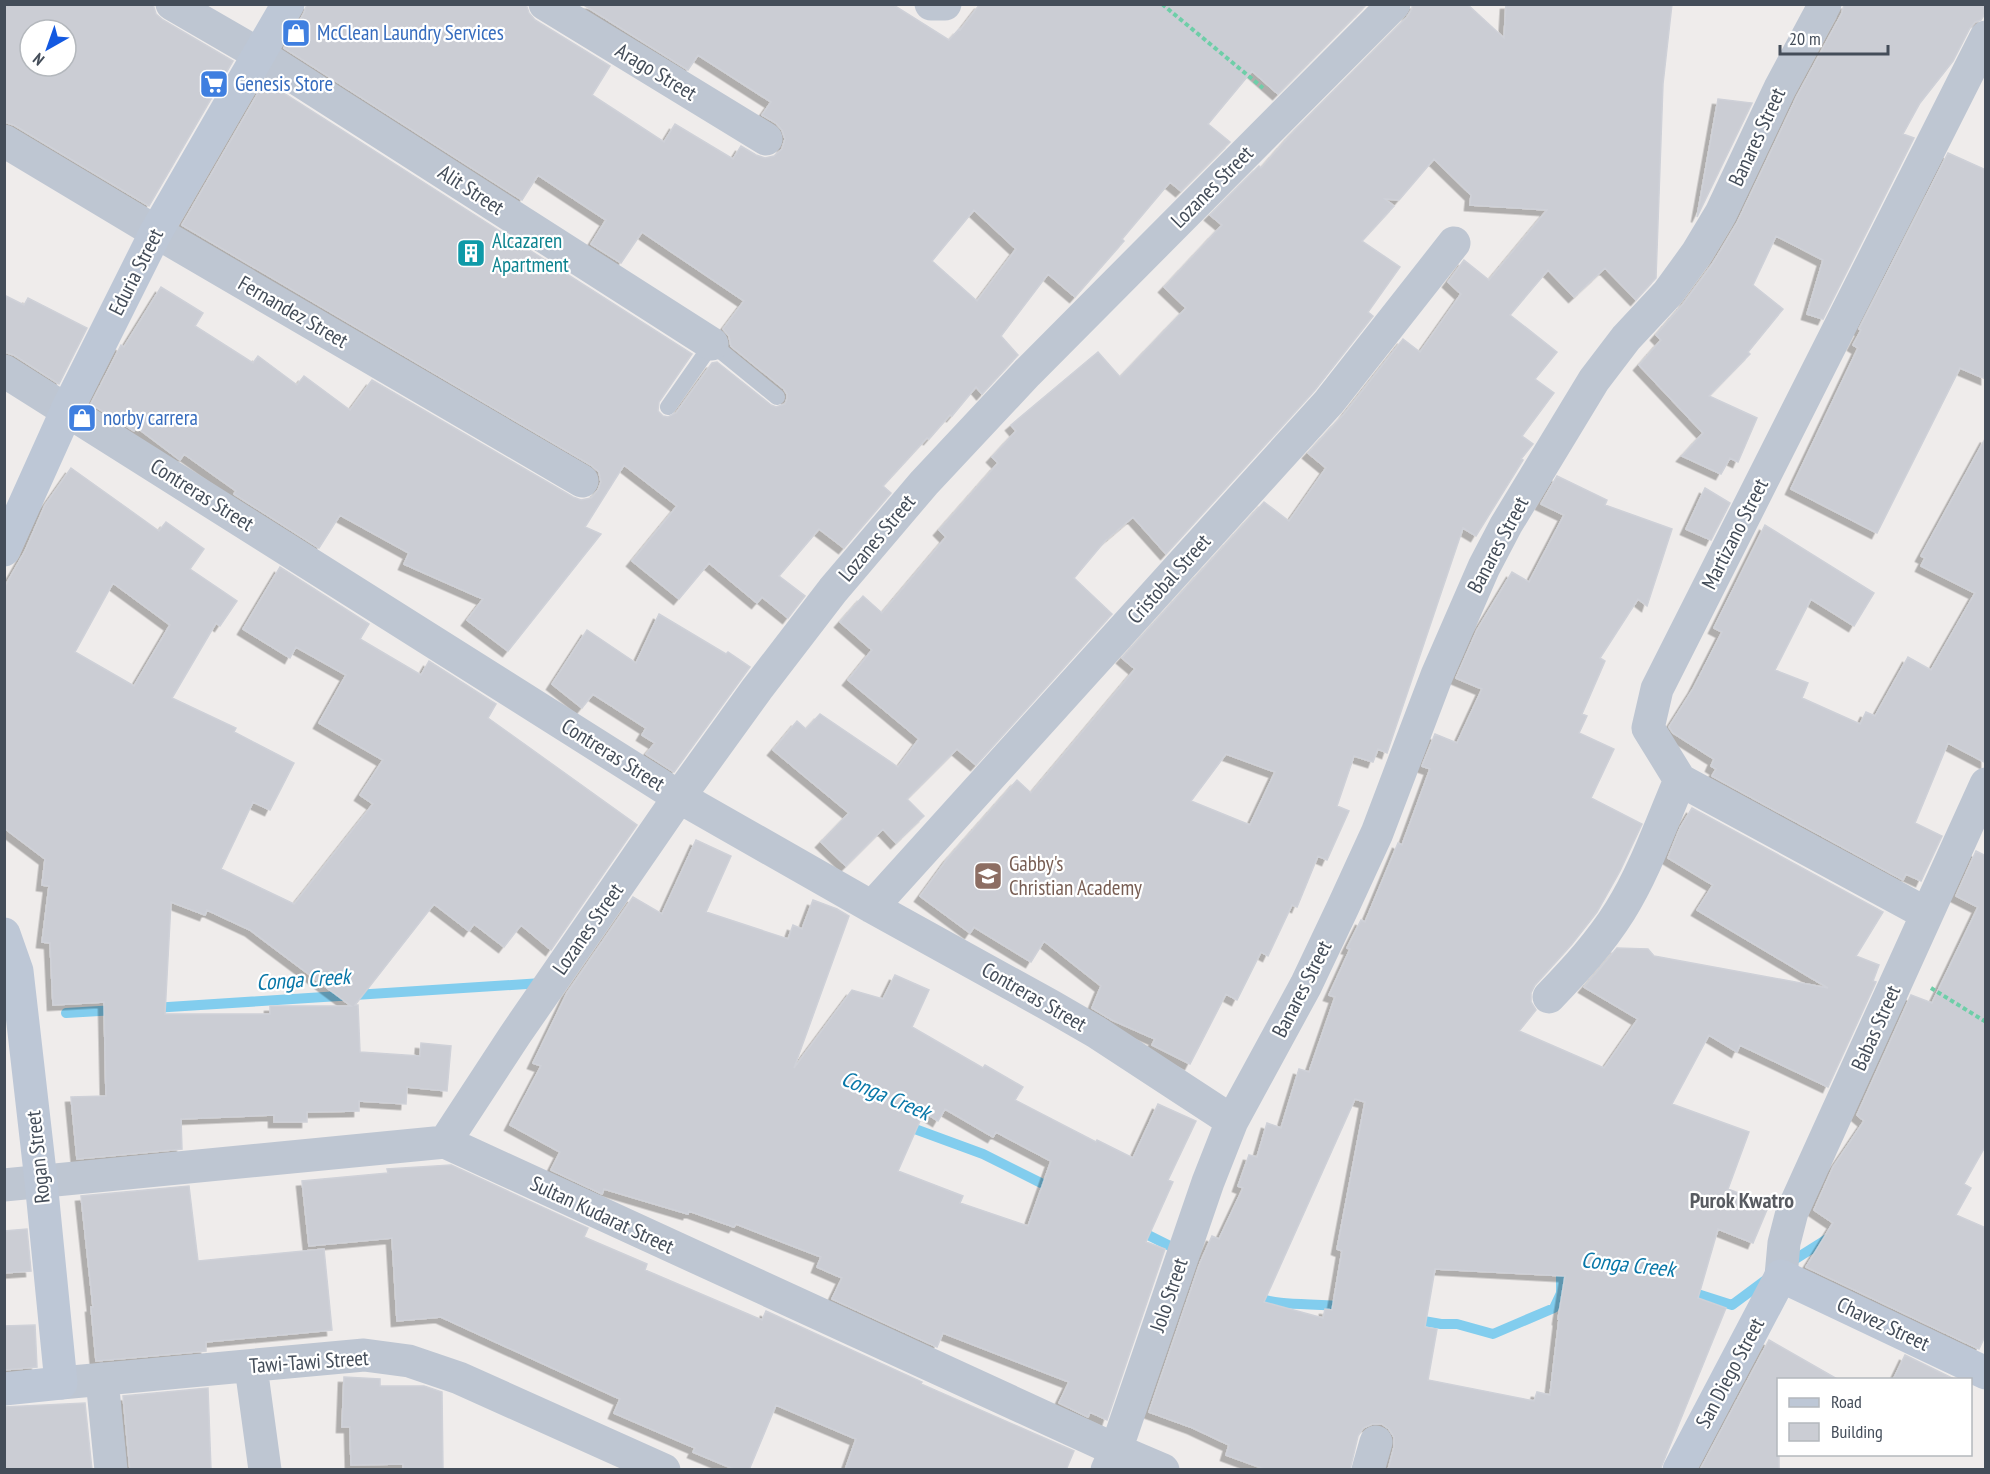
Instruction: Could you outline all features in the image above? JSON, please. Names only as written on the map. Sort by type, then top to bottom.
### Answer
[{"type":"street","name":"Alit Street","points":[[172,4],[260,55],[712,344]]},
{"type":"street","name":"Eduria Street","points":[[4,550],[67,410],[156,232],[288,4]]},
{"type":"street","name":"Arago Street","points":[[545,4],[766,139]]},
{"type":"street","points":[[931,4],[945,4]]},
{"type":"street","name":"Lozanes Street","points":[[444,1142],[679,797],[757,689],[833,590],[924,483],[1027,374],[1394,4]]},
{"type":"street","name":"Banares Street","points":[[1232,1120],[1306,985],[1377,833],[1450,645],[1500,535],[1594,380],[1626,338],[1668,293],[1697,254],[1722,213],[1780,88],[1825,4]]},
{"type":"street","name":"Martizano Street","points":[[1927,914],[1680,780],[1648,729],[1657,689],[1986,37]]},
{"type":"street","name":"Fernandez Street","points":[[4,141],[582,481]]},
{"type":"street","name":"Cristobal Street","points":[[872,907],[1329,402],[1454,243]]},
{"type":"street","name":"Contreras Street","points":[[4,371],[679,797],[872,907],[1005,979],[1078,1022],[1232,1120]]},
{"type":"street","points":[[1549,997],[1585,959],[1620,910],[1642,870],[1680,780]]},
{"type":"street","name":"Babas Street","points":[[1782,1266],[1792,1212],[1986,784]]},
{"type":"street","name":"Rogan Street","points":[[4,934],[17,971],[14,1026],[41,1181],[61,1383]]},
{"type":"street","name":"Jolo Street","points":[[1111,1460],[1208,1182],[1232,1120]]},
{"type":"street","points":[[4,1185],[444,1142]]},
{"type":"street","name":"Sultan Kudarat Street","points":[[444,1142],[1111,1460],[1163,1470]]},
{"type":"street","name":"Chavez Street","points":[[1782,1266],[1986,1373]]},
{"type":"street","name":"San Diego Street","points":[[1679,1470],[1782,1266]]},
{"type":"street","name":"Tawi-Tawi Street","points":[[4,1389],[364,1356],[409,1361],[459,1378],[664,1470]]},
{"type":"street","points":[[252,1367],[265,1470]]},
{"type":"street","points":[[102,1379],[111,1470]]},
{"type":"lane","points":[[668,407],[712,344],[777,397]]},
{"type":"path","points":[[1162,4],[1289,110]]},
{"type":"path","points":[[1902,970],[1985,1022]]},
{"type":"building","points":[[4,4],[153,4],[156,14],[163,20],[233,61],[149,206],[14,125],[4,122]]},
{"type":"building","points":[[307,4],[526,4],[535,20],[610,66],[592,95],[664,142],[675,124],[733,159],[741,146],[765,158],[774,156],[782,149],[785,139],[782,130],[776,123],[762,115],[771,102],[698,55],[688,70],[582,4],[892,4],[949,40],[960,30],[980,4],[1367,4],[1278,94],[1252,71],[1208,124],[1230,142],[1181,191],[1170,182],[1122,239],[1124,241],[1075,297],[1048,274],[1001,336],[1018,355],[982,394],[976,387],[952,416],[950,415],[929,439],[927,438],[883,486],[891,493],[844,548],[819,529],[779,576],[805,596],[788,618],[762,597],[757,603],[709,563],[679,599],[632,561],[677,506],[624,465],[585,527],[601,534],[508,651],[467,620],[483,599],[404,564],[409,553],[340,515],[319,548],[234,494],[236,491],[184,454],[180,460],[136,427],[134,431],[91,404],[121,345],[124,347],[161,287],[203,313],[195,326],[253,363],[258,356],[297,385],[304,376],[350,410],[372,380],[573,497],[581,500],[591,498],[598,490],[601,482],[599,472],[591,465],[182,225],[265,81],[692,354],[659,402],[658,411],[663,416],[668,417],[676,413],[712,363],[717,362],[771,405],[776,407],[785,404],[787,394],[784,389],[731,346],[729,336],[723,329],[744,301],[642,232],[621,263],[591,244],[606,220],[538,175],[522,200],[284,48]],"holes":[[[974,210],[1016,249],[977,301],[932,261]]]},
{"type":"building","points":[[1412,4],[1467,4],[1504,38],[1506,4],[1672,4],[1663,84],[1656,278],[1636,300],[1605,268],[1574,297],[1548,270],[1510,315],[1557,352],[1535,379],[1554,393],[1522,436],[1533,444],[1521,459],[1523,460],[1476,536],[1463,528],[1387,753],[1378,749],[1373,762],[1354,756],[1337,806],[1349,811],[1327,860],[1318,856],[1297,907],[1292,905],[1268,956],[1261,952],[1237,1000],[1226,994],[1190,1064],[1152,1045],[1155,1039],[1112,1020],[1092,1008],[1101,986],[1044,941],[1031,962],[974,927],[970,933],[920,896],[948,858],[1017,780],[1031,793],[1135,669],[1122,658],[1264,502],[1289,521],[1326,468],[1308,453],[1344,414],[1403,339],[1420,352],[1461,294],[1448,282],[1464,260],[1489,280],[1547,210],[1470,205],[1471,195],[1434,159],[1399,200],[1385,199],[1394,206],[1362,241],[1400,267],[1368,312],[1373,316],[1315,390],[1166,554],[1133,517],[1105,541],[1074,578],[1112,614],[976,765],[957,749],[907,799],[924,816],[896,843],[883,829],[846,866],[821,842],[849,813],[773,750],[797,721],[806,729],[820,714],[898,767],[919,739],[848,680],[872,650],[840,622],[863,596],[882,613],[946,537],[939,530],[998,463],[992,457],[1016,431],[1011,425],[1098,352],[1120,377],[1186,308],[1164,287],[1222,225],[1210,215],[1259,166],[1261,168],[1294,131],[1407,17]],"holes":[[[1226,754],[1275,772],[1250,825],[1191,801]]]},
{"type":"building","points":[[1844,4],[1986,4],[1986,12],[1981,20],[1975,22],[1970,28],[1953,61],[1920,103],[1903,134],[1914,138],[1823,319],[1807,314],[1823,260],[1776,236],[1753,285],[1783,309],[1748,352],[1750,354],[1709,396],[1757,418],[1738,462],[1730,458],[1721,474],[1682,456],[1703,433],[1639,365],[1661,340],[1656,335],[1683,304],[1713,263],[1737,223],[1797,96],[1842,13]]},
{"type":"building","points":[[1718,99],[1752,103],[1697,217]]},
{"type":"building","points":[[1948,153],[1986,170],[1986,379],[1960,368],[1877,533],[1791,489],[1858,348],[1853,345],[1861,330],[1859,329]]},
{"type":"building","points":[[4,295],[24,305],[28,298],[87,328],[59,384],[14,355],[4,352]]},
{"type":"building","points":[[1986,437],[1986,763],[1948,743],[1915,823],[1942,836],[1921,881],[1906,874],[1903,880],[1712,776],[1716,769],[1711,766],[1714,759],[1673,733],[1669,727],[1693,689],[1722,632],[1714,628],[1765,525],[1874,593],[1854,626],[1811,599],[1775,670],[1808,683],[1802,698],[1860,724],[1866,712],[1875,716],[1908,657],[1931,670],[1975,593],[1921,566],[1925,558],[1921,556]]},
{"type":"building","points":[[71,468],[159,531],[166,522],[204,549],[190,569],[237,601],[220,626],[216,623],[172,698],[236,728],[234,732],[294,763],[270,810],[253,802],[221,869],[294,904],[373,804],[360,795],[383,760],[319,723],[346,675],[296,647],[290,658],[243,629],[280,567],[369,624],[360,639],[421,675],[429,661],[496,704],[488,718],[637,825],[551,950],[521,925],[504,947],[474,924],[469,931],[434,904],[355,1005],[358,1005],[360,1052],[420,1056],[421,1043],[451,1046],[447,1091],[407,1087],[406,1104],[359,1101],[359,1111],[307,1112],[307,1122],[274,1122],[274,1115],[181,1119],[182,1149],[77,1159],[71,1097],[106,1096],[104,1002],[53,1005],[50,943],[42,942],[49,886],[42,885],[45,859],[4,828],[4,588],[25,551],[45,505]],"holes":[[[113,583],[170,625],[134,686],[75,652]],[[171,902],[205,915],[207,910],[250,930],[351,1006],[270,1006],[270,1014],[165,1014]]]},
{"type":"building","points":[[1557,476],[1607,500],[1605,505],[1672,529],[1647,606],[1638,599],[1600,658],[1605,661],[1582,714],[1587,716],[1579,733],[1614,749],[1591,798],[1642,824],[1620,871],[1597,912],[1535,985],[1531,993],[1531,1002],[1536,1010],[1519,1031],[1604,1068],[1638,1019],[1584,987],[1617,948],[1648,949],[1654,956],[1828,988],[1697,910],[1713,885],[1668,858],[1680,828],[1692,808],[1883,912],[1856,956],[1879,965],[1873,981],[1876,982],[1828,1087],[1740,1045],[1737,1052],[1709,1035],[1672,1104],[1749,1132],[1728,1189],[1769,1205],[1753,1243],[1718,1229],[1698,1298],[1726,1308],[1660,1470],[1388,1470],[1394,1437],[1382,1424],[1372,1424],[1363,1428],[1358,1436],[1350,1470],[1267,1470],[1226,1455],[1229,1445],[1193,1428],[1149,1412],[1200,1263],[1212,1236],[1219,1239],[1243,1188],[1238,1186],[1249,1155],[1257,1157],[1267,1123],[1281,1128],[1299,1069],[1309,1072],[1335,997],[1329,995],[1350,949],[1347,948],[1361,920],[1365,922],[1398,843],[1402,845],[1430,769],[1422,766],[1435,734],[1457,743],[1482,689],[1456,678],[1477,630],[1512,572],[1529,582],[1564,515],[1541,504]],"holes":[[[1355,1099],[1365,1102],[1337,1249],[1342,1251],[1332,1310],[1325,1309],[1323,1318],[1264,1302]],[[1435,1269],[1565,1276],[1550,1395],[1537,1392],[1534,1401],[1428,1380],[1437,1329],[1425,1327]]]},
{"type":"building","points":[[1705,488],[1730,503],[1711,540],[1686,529]]},
{"type":"building","points":[[659,614],[726,654],[728,652],[750,667],[674,772],[646,754],[655,743],[642,735],[646,728],[593,694],[582,708],[552,684],[587,630],[636,663]]},
{"type":"building","points":[[696,840],[731,856],[706,912],[788,939],[793,925],[802,929],[813,900],[849,916],[794,1068],[852,990],[883,999],[895,975],[929,990],[912,1027],[983,1068],[985,1065],[1023,1087],[1015,1100],[1096,1142],[1097,1140],[1133,1158],[1158,1104],[1196,1121],[1168,1180],[1173,1182],[1146,1242],[1165,1249],[1107,1420],[1090,1412],[1088,1417],[1059,1403],[1069,1382],[943,1333],[937,1347],[832,1299],[842,1278],[817,1267],[821,1257],[736,1224],[734,1227],[689,1211],[688,1214],[604,1189],[602,1194],[551,1170],[560,1152],[510,1125],[541,1066],[533,1063],[567,993],[633,897],[662,914]],"holes":[[[945,1109],[993,1137],[996,1132],[1051,1161],[1028,1226],[960,1203],[963,1196],[898,1171],[924,1112],[938,1121]]]},
{"type":"building","points":[[1976,851],[1986,856],[1986,1145],[1964,1184],[1971,1188],[1956,1215],[1986,1228],[1986,1334],[1979,1349],[1806,1267],[1833,1223],[1814,1210],[1833,1167],[1864,1121],[1857,1115],[1911,995],[1932,1003],[1978,907],[1956,896]]},
{"type":"building","points":[[451,1165],[588,1228],[584,1237],[647,1264],[645,1270],[762,1320],[766,1311],[922,1382],[921,1384],[1074,1451],[1066,1470],[845,1470],[856,1439],[776,1405],[749,1470],[736,1470],[693,1452],[695,1448],[614,1413],[620,1399],[441,1317],[397,1321],[392,1238],[309,1246],[302,1181],[388,1173],[387,1169]]},
{"type":"building","points":[[189,1186],[198,1261],[324,1249],[332,1330],[206,1342],[206,1351],[96,1361],[91,1307],[93,1307],[81,1196]]},
{"type":"building","points":[[27,1229],[31,1271],[4,1273],[4,1231]]},
{"type":"building","points":[[35,1325],[37,1367],[4,1370],[4,1326]]},
{"type":"building","points":[[1769,1340],[1836,1378],[1777,1378],[1779,1470],[1700,1470]]},
{"type":"building","points":[[1905,1355],[1952,1378],[1894,1378]]},
{"type":"building","points":[[344,1377],[380,1379],[380,1386],[424,1386],[442,1392],[443,1470],[403,1470],[403,1464],[351,1465],[350,1427],[342,1427]]},
{"type":"building","points":[[208,1388],[211,1470],[130,1470],[123,1396]]},
{"type":"building","points":[[85,1403],[92,1470],[4,1470],[4,1407]]},
{"type":"waterway","name":"Conga Creek","points":[[153,1008],[542,983]]},
{"type":"waterway","name":"Conga Creek","points":[[66,1013],[116,1010]]},
{"type":"waterway","name":"Conga Creek","points":[[904,1125],[983,1154],[1055,1190]]},
{"type":"waterway","name":"Conga Creek","points":[[1136,1229],[1176,1249]]},
{"type":"waterway","name":"Conga Creek","points":[[1789,1263],[1832,1236]]},
{"type":"waterway","name":"Conga Creek","points":[[1412,1319],[1457,1324],[1493,1334],[1554,1308],[1561,1293],[1561,1276],[1578,1279]]},
{"type":"waterway","name":"Conga Creek","points":[[1685,1290],[1732,1305],[1767,1279]]},
{"type":"waterway","name":"Conga Creek","points":[[1252,1296],[1275,1302],[1346,1307]]},
{"type":"place","name":"McClean Laundry Services","points":[[296,33]]},
{"type":"place","name":"Genesis Store","points":[[214,84]]},
{"type":"place","name":"Alcazaren Apartment","points":[[471,253]]},
{"type":"place","name":"norby carrera","points":[[82,418]]},
{"type":"place","name":"Gabby's Christian Academy","points":[[988,876]]},
{"type":"district","name":"Purok Kwatro","points":[[1742,1200]]}]
